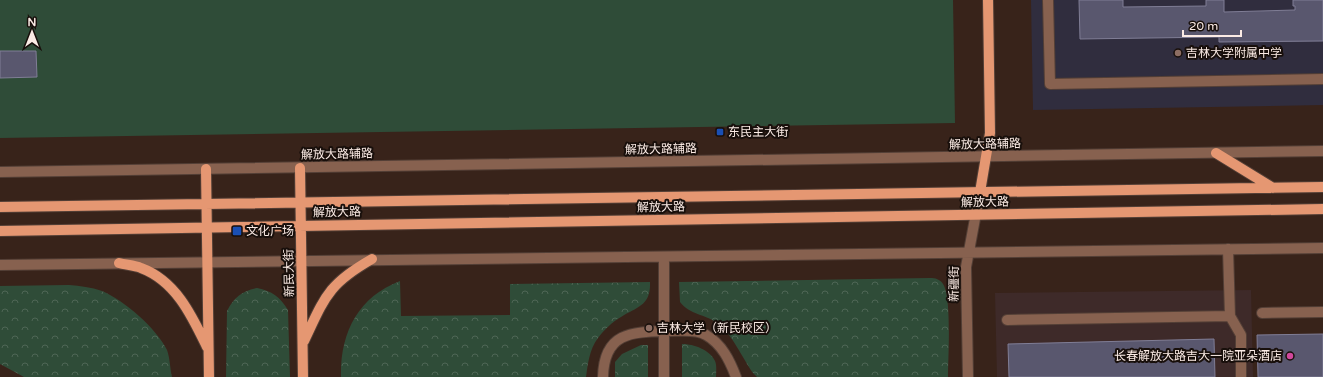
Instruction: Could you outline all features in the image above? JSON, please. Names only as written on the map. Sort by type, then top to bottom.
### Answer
[{"type":"main road","points":[[980,192],[990,133],[988,0]]},
{"type":"main road","points":[[1216,153],[1273,188]]},
{"type":"main road","name":"新民大街","points":[[300,168],[303,377]]},
{"type":"main road","points":[[206,169],[209,377]]},
{"type":"main road","name":"解放大路","points":[[0,207],[1323,187]]},
{"type":"main road","name":"解放大路","points":[[0,231],[1323,209]]},
{"type":"main road","points":[[303,344],[327,293],[344,276],[372,259]]},
{"type":"main road","points":[[119,263],[145,270],[161,279],[185,304],[208,349]]},
{"type":"street","points":[[1048,0],[1050,84],[1323,79]]},
{"type":"street","name":"解放大路辅路","points":[[0,172],[1323,152]]},
{"type":"street","name":"新疆街","points":[[968,377],[966,267],[980,192]]},
{"type":"street","points":[[0,265],[372,259],[664,257],[1323,248]]},
{"type":"street","points":[[1228,249],[1230,316],[1241,335],[1242,377]]},
{"type":"street","points":[[664,257],[664,377]]},
{"type":"street","points":[[1262,313],[1323,312]]},
{"type":"street","points":[[1007,320],[1230,316]]},
{"type":"street","points":[[604,377],[606,355],[613,343],[626,335],[642,332],[687,331],[706,334],[719,344],[729,360],[736,377]]},
{"type":"shaded area","name":"吉林大学附属中学","points":[[1031,0],[1323,0],[1323,105],[1033,110]]},
{"type":"shaded area","points":[[1251,290],[1253,377],[997,377],[995,293]]},
{"type":"green space","points":[[0,0],[953,0],[955,123],[0,138]]},
{"type":"green space","points":[[936,279],[943,284],[948,301],[948,377],[757,377],[732,339],[722,327],[712,320],[688,310],[680,302],[679,282]]},
{"type":"green space","points":[[400,281],[401,316],[510,315],[510,284],[650,282],[650,290],[642,305],[614,321],[598,338],[591,352],[586,377],[341,377],[344,346],[354,318],[373,297],[385,288]]},
{"type":"green space","points":[[69,285],[102,291],[130,308],[148,324],[167,350],[172,377],[24,377],[0,364],[0,286]]},
{"type":"green space","points":[[257,288],[275,295],[288,310],[290,377],[226,377],[227,311],[239,295]]},
{"type":"green space","points":[[682,344],[701,348],[713,357],[716,363],[716,377],[682,377]]},
{"type":"green space","points":[[641,345],[648,345],[648,377],[615,377],[615,362],[622,354]]},
{"type":"building","points":[[1079,0],[1123,0],[1123,7],[1206,6],[1206,0],[1224,0],[1224,12],[1295,10],[1293,0],[1323,0],[1323,41],[1219,42],[1219,37],[1080,39]]},
{"type":"building","points":[[0,51],[36,51],[37,77],[0,78]]},
{"type":"building","name":"长春解放大路吉大一院亚朵酒店","points":[[1323,334],[1323,377],[1258,377],[1257,335]]},
{"type":"building","points":[[1214,339],[1215,377],[1009,377],[1008,344]]},
{"type":"place","name":"吉林大学附属中学","points":[[1178,53]]},
{"type":"place","name":"东民主大街","points":[[720,132]]},
{"type":"place","name":"文化广场","points":[[237,231]]},
{"type":"place","name":"吉林大学（新民校区）","points":[[649,328]]},
{"type":"place","name":"长春解放大路吉大一院亚朵酒店","points":[[1290,356]]}]
